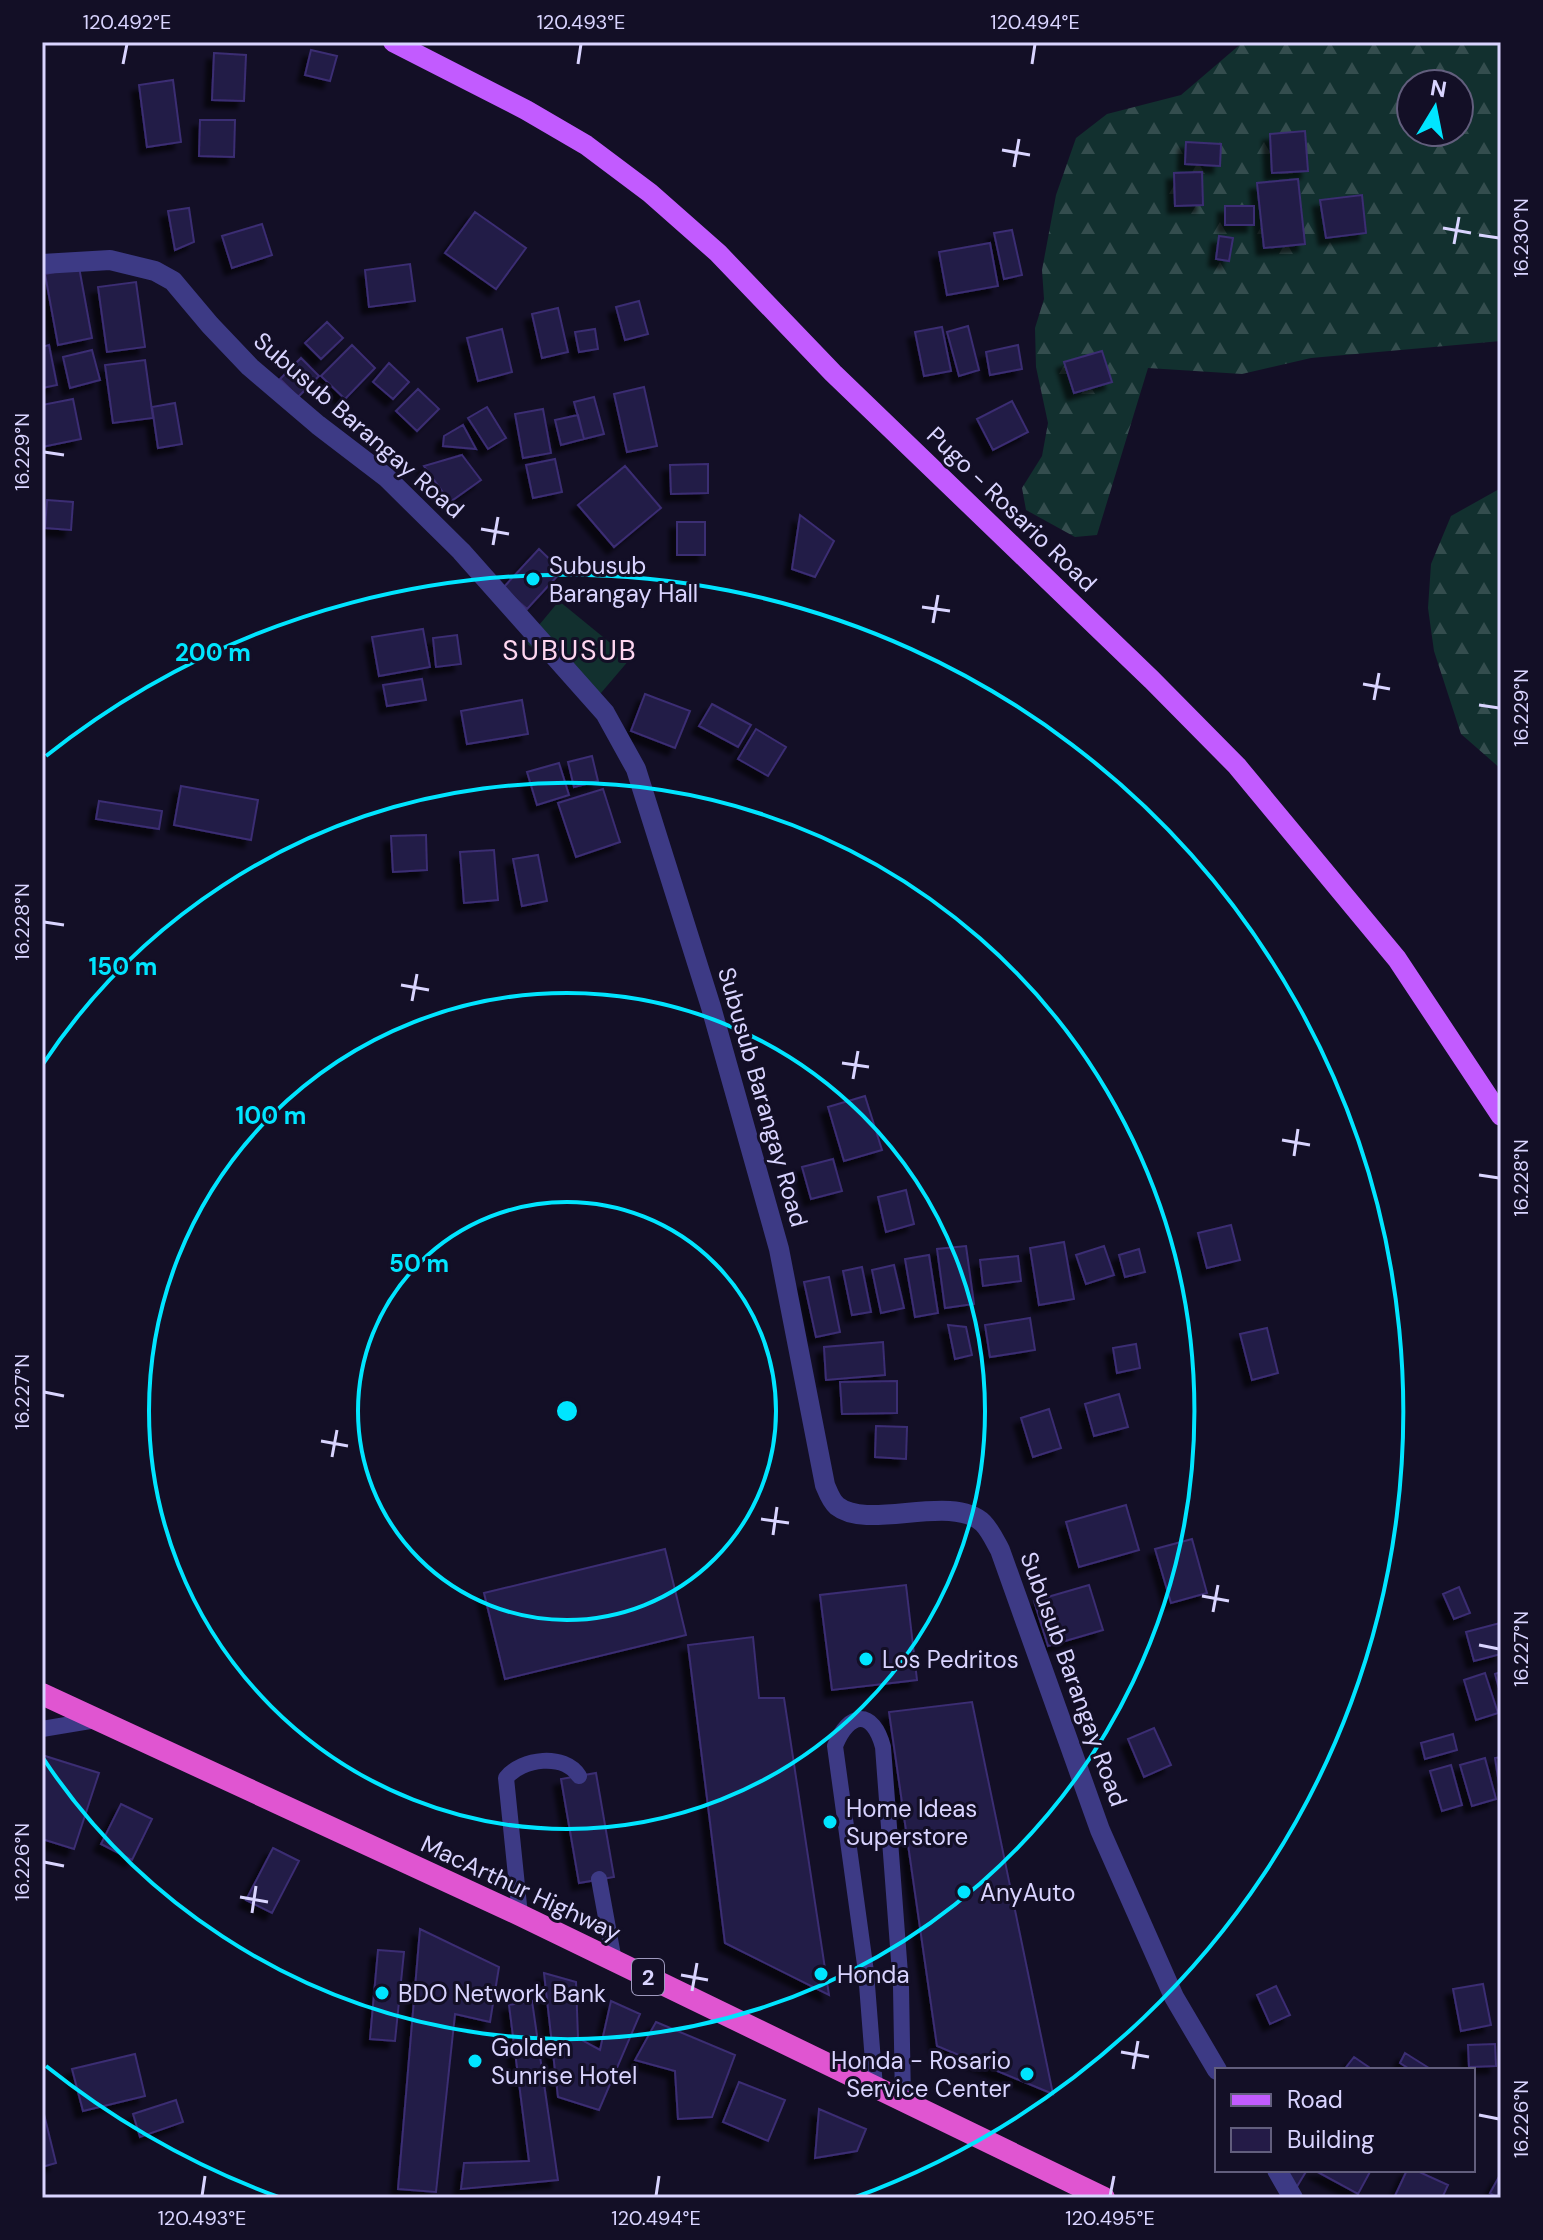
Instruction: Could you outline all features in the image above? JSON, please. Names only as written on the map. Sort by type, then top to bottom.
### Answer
[{"type":"highway","name":"MacArthur Highway","points":[[42,1694],[520,1915],[1104,2198]]},
{"type":"main road","name":"Pugo - Rosario Road","points":[[404,43],[586,145],[650,193],[718,253],[833,373],[1237,766],[1397,959],[1501,1116]]},
{"type":"street","name":"Subusub Barangay Road","points":[[42,264],[110,260],[155,271],[173,281],[250,367],[386,477],[461,551],[605,713],[636,769],[711,1007],[779,1249],[825,1485],[834,1503],[841,1509],[866,1514],[958,1512],[982,1522],[989,1531],[1000,1550],[1100,1830],[1174,1997],[1216,2068]]},
{"type":"street","points":[[1278,2172],[1293,2198]]},
{"type":"lane","points":[[42,1729],[96,1720]]},
{"type":"lane","points":[[875,2087],[866,1972],[835,1746],[841,1731],[849,1723],[859,1720],[870,1722],[878,1729],[883,1747],[901,1987],[903,2101]]},
{"type":"lane","points":[[520,1915],[506,1778],[517,1767],[544,1762],[566,1764],[573,1767],[579,1776]]},
{"type":"lane","points":[[599,1879],[614,1961]]},
{"type":"green space","points":[[1243,42],[1501,42],[1501,341],[1311,358],[1242,374],[1148,368],[1097,535],[1075,537],[1026,510],[1022,488],[1042,456],[1048,423],[1036,367],[1035,328],[1044,299],[1042,270],[1056,195],[1076,138],[1107,114],[1181,95]]},
{"type":"green space","points":[[1501,488],[1501,769],[1461,734],[1434,651],[1428,608],[1431,564],[1451,516]]},
{"type":"green space","points":[[559,601],[630,659],[595,700],[525,642]]},
{"type":"building","points":[[311,50],[337,56],[330,81],[305,75]]},
{"type":"building","points":[[214,53],[246,55],[244,101],[212,100]]},
{"type":"building","points":[[173,80],[181,142],[147,147],[139,85]]},
{"type":"building","points":[[200,120],[235,120],[234,157],[199,156]]},
{"type":"building","points":[[1305,131],[1308,171],[1272,173],[1270,134]]},
{"type":"building","points":[[1186,142],[1221,144],[1220,166],[1185,164]]},
{"type":"building","points":[[1202,172],[1203,205],[1175,206],[1174,173]]},
{"type":"building","points":[[1298,179],[1305,244],[1264,248],[1257,183]]},
{"type":"building","points":[[1362,195],[1366,233],[1326,238],[1320,200]]},
{"type":"building","points":[[1225,206],[1254,206],[1254,225],[1225,225]]},
{"type":"building","points":[[189,208],[194,242],[175,250],[168,211]]},
{"type":"building","points":[[475,212],[526,248],[496,289],[445,253]]},
{"type":"building","points":[[262,224],[272,255],[232,268],[222,236]]},
{"type":"building","points":[[1012,230],[1022,275],[1004,279],[994,233]]},
{"type":"building","points":[[1219,236],[1233,238],[1229,261],[1216,259]]},
{"type":"building","points":[[990,243],[998,286],[947,295],[939,252]]},
{"type":"building","points":[[410,264],[415,301],[369,307],[365,270]]},
{"type":"building","points":[[79,267],[92,338],[58,345],[45,274]]},
{"type":"building","points":[[136,282],[145,347],[107,352],[98,287]]},
{"type":"building","points":[[639,301],[648,334],[625,340],[616,307]]},
{"type":"building","points":[[558,308],[568,352],[542,358],[532,314]]},
{"type":"building","points":[[327,322],[343,338],[321,359],[305,343]]},
{"type":"building","points":[[968,326],[979,370],[959,376],[947,332]]},
{"type":"building","points":[[942,327],[951,371],[924,376],[915,332]]},
{"type":"building","points":[[502,329],[512,372],[478,381],[467,338]]},
{"type":"building","points":[[595,329],[598,349],[579,352],[575,332]]},
{"type":"building","points":[[49,345],[57,385],[42,388],[42,347]]},
{"type":"building","points":[[352,345],[375,368],[345,399],[321,376]]},
{"type":"building","points":[[1018,345],[1022,369],[990,375],[986,352]]},
{"type":"building","points":[[92,350],[100,380],[70,388],[63,357]]},
{"type":"building","points":[[1102,351],[1112,382],[1074,393],[1064,362]]},
{"type":"building","points":[[301,358],[319,376],[298,397],[280,379]]},
{"type":"building","points":[[145,360],[153,418],[113,423],[105,365]]},
{"type":"building","points":[[389,363],[409,382],[393,399],[373,382]]},
{"type":"building","points":[[644,387],[657,446],[627,452],[614,394]]},
{"type":"building","points":[[418,389],[439,409],[417,431],[396,411]]},
{"type":"building","points":[[594,397],[604,434],[584,439],[574,402]]},
{"type":"building","points":[[73,399],[81,439],[42,447],[42,405]]},
{"type":"building","points":[[1012,401],[1028,432],[993,450],[977,419]]},
{"type":"building","points":[[175,403],[182,444],[158,448],[152,407]]},
{"type":"building","points":[[487,407],[506,438],[488,449],[468,418]]},
{"type":"building","points":[[543,409],[551,453],[523,458],[515,414]]},
{"type":"building","points":[[578,415],[584,439],[561,445],[555,420]]},
{"type":"building","points":[[463,425],[476,449],[443,446],[444,436]]},
{"type":"building","points":[[462,455],[481,480],[450,502],[424,466]]},
{"type":"building","points":[[555,459],[562,492],[533,498],[526,465]]},
{"type":"building","points":[[708,464],[708,493],[671,494],[670,465]]},
{"type":"building","points":[[625,466],[661,508],[614,547],[578,505]]},
{"type":"building","points":[[47,500],[73,502],[71,530],[45,528]]},
{"type":"building","points":[[800,515],[834,541],[815,577],[792,569]]},
{"type":"building","points":[[677,522],[705,522],[705,555],[677,555]]},
{"type":"building","name":"Subusub Barangay Hall","points":[[539,549],[562,571],[527,609],[503,588]]},
{"type":"building","points":[[423,629],[430,667],[379,676],[372,637]]},
{"type":"building","points":[[457,635],[461,664],[436,667],[433,638]]},
{"type":"building","points":[[422,679],[426,700],[387,706],[383,685]]},
{"type":"building","points":[[645,694],[690,711],[675,748],[631,731]]},
{"type":"building","points":[[522,700],[528,734],[467,744],[461,711]]},
{"type":"building","points":[[712,704],[751,725],[738,747],[699,726]]},
{"type":"building","points":[[756,729],[786,747],[768,776],[738,759]]},
{"type":"building","points":[[592,756],[598,781],[574,787],[568,762]]},
{"type":"building","points":[[559,763],[569,795],[537,805],[527,772]]},
{"type":"building","points":[[181,786],[258,800],[251,840],[174,825]]},
{"type":"building","points":[[603,789],[620,842],[576,857],[558,803]]},
{"type":"building","points":[[99,801],[162,811],[159,829],[96,819]]},
{"type":"building","points":[[426,835],[427,870],[393,872],[391,836]]},
{"type":"building","points":[[494,850],[498,900],[464,903],[460,852]]},
{"type":"building","points":[[538,855],[547,901],[522,906],[513,859]]},
{"type":"building","points":[[865,1096],[882,1150],[844,1161],[828,1107]]},
{"type":"building","points":[[833,1159],[842,1191],[811,1199],[802,1167]]},
{"type":"building","points":[[906,1190],[914,1224],[886,1232],[878,1197]]},
{"type":"building","points":[[1231,1225],[1240,1260],[1207,1268],[1198,1233]]},
{"type":"building","points":[[1064,1242],[1074,1299],[1039,1305],[1030,1248]]},
{"type":"building","points":[[966,1246],[974,1304],[945,1308],[937,1249]]},
{"type":"building","points":[[1104,1246],[1114,1275],[1086,1284],[1076,1255]]},
{"type":"building","points":[[1139,1249],[1145,1272],[1125,1277],[1119,1255]]},
{"type":"building","points":[[929,1255],[938,1313],[915,1317],[905,1259]]},
{"type":"building","points":[[1018,1256],[1021,1281],[983,1286],[980,1260]]},
{"type":"building","points":[[894,1265],[904,1308],[881,1313],[872,1270]]},
{"type":"building","points":[[862,1267],[871,1312],[852,1315],[843,1271]]},
{"type":"building","points":[[829,1277],[840,1332],[816,1337],[804,1282]]},
{"type":"building","points":[[1030,1318],[1035,1350],[990,1357],[985,1325]]},
{"type":"building","points":[[948,1325],[966,1327],[972,1355],[955,1359]]},
{"type":"building","points":[[1267,1328],[1278,1373],[1252,1380],[1240,1334]]},
{"type":"building","points":[[883,1342],[885,1375],[826,1380],[824,1347]]},
{"type":"building","points":[[1136,1344],[1140,1368],[1117,1373],[1113,1348]]},
{"type":"building","points":[[897,1381],[897,1413],[842,1414],[840,1382]]},
{"type":"building","points":[[1119,1394],[1128,1427],[1094,1436],[1085,1404]]},
{"type":"building","points":[[1049,1409],[1061,1448],[1033,1457],[1021,1418]]},
{"type":"building","points":[[876,1426],[907,1427],[906,1459],[875,1457]]},
{"type":"building","points":[[1126,1505],[1139,1550],[1079,1567],[1066,1522]]},
{"type":"building","points":[[1192,1539],[1207,1593],[1171,1603],[1155,1549]]},
{"type":"building","points":[[665,1549],[686,1635],[505,1679],[484,1593]]},
{"type":"building","points":[[906,1585],[917,1680],[832,1690],[820,1595]]},
{"type":"building","points":[[1089,1585],[1103,1630],[1048,1646],[1034,1601]]},
{"type":"building","points":[[1459,1587],[1470,1613],[1454,1619],[1443,1594]]},
{"type":"building","points":[[1500,1623],[1501,1654],[1474,1661],[1466,1632]]},
{"type":"building","points":[[753,1637],[759,1698],[784,1698],[829,1995],[725,1943],[688,1645]]},
{"type":"building","points":[[1501,1672],[1501,1696],[1495,1674]]},
{"type":"building","points":[[1485,1673],[1498,1713],[1476,1720],[1464,1680]]},
{"type":"building","points":[[972,1702],[1053,2094],[937,2046],[889,1712]]},
{"type":"building","points":[[1154,1728],[1171,1765],[1144,1777],[1128,1739]]},
{"type":"building","points":[[1453,1734],[1457,1750],[1425,1759],[1421,1743]]},
{"type":"building","points":[[42,1755],[99,1773],[74,1849],[42,1839]]},
{"type":"building","points":[[1501,1757],[1501,1797],[1495,1758]]},
{"type":"building","points":[[1485,1758],[1496,1799],[1472,1806],[1460,1765]]},
{"type":"building","points":[[1451,1765],[1462,1805],[1442,1811],[1430,1771]]},
{"type":"building","points":[[596,1773],[614,1877],[579,1883],[561,1779]]},
{"type":"building","points":[[121,1804],[152,1819],[132,1860],[101,1844]]},
{"type":"building","points":[[273,1848],[299,1861],[272,1913],[246,1900]]},
{"type":"building","points":[[420,1929],[499,1967],[490,2022],[455,2014],[436,2192],[398,2189]]},
{"type":"building","points":[[378,1950],[404,1952],[395,2041],[370,2039]]},
{"type":"building","points":[[544,1973],[576,1982],[578,2038],[600,2050],[611,2001],[640,2014],[599,2110],[558,2097]]},
{"type":"building","points":[[1483,1984],[1491,2025],[1461,2031],[1453,1989]]},
{"type":"building","points":[[1276,1986],[1290,2015],[1270,2024],[1257,1995]]},
{"type":"building","points":[[532,2001],[558,2180],[461,2189],[464,2163],[529,2161],[509,2005]]},
{"type":"building","points":[[656,2022],[735,2055],[712,2117],[678,2119],[675,2071],[635,2060]]},
{"type":"building","points":[[1495,2044],[1496,2066],[1469,2067],[1468,2045]]},
{"type":"building","points":[[1405,2053],[1429,2068],[1408,2068],[1400,2063]]},
{"type":"building","points":[[135,2054],[145,2096],[83,2111],[72,2069]]},
{"type":"building","points":[[1354,2057],[1370,2068],[1346,2068]]},
{"type":"building","points":[[739,2082],[785,2100],[768,2141],[723,2122]]},
{"type":"building","points":[[176,2100],[183,2122],[140,2137],[133,2114]]},
{"type":"building","points":[[42,2106],[56,2163],[42,2167]]},
{"type":"building","points":[[819,2109],[866,2129],[857,2151],[815,2158]]},
{"type":"building","points":[[1286,2172],[1306,2172],[1296,2188]]},
{"type":"building","points":[[1318,2172],[1370,2172],[1358,2194]]},
{"type":"building","points":[[1406,2172],[1419,2172],[1448,2185],[1442,2198],[1394,2198]]},
{"type":"building","points":[[1501,2173],[1501,2198],[1499,2198],[1490,2193]]},
{"type":"place","name":"Subusub Barangay Hall","points":[[533,579]]},
{"type":"place","name":"Los Pedritos","points":[[866,1659]]},
{"type":"place","name":"Home Ideas Superstore","points":[[830,1822]]},
{"type":"place","name":"AnyAuto","points":[[964,1892]]},
{"type":"place","name":"Honda","points":[[821,1974]]},
{"type":"place","name":"BDO Network Bank","points":[[382,1993]]},
{"type":"place","name":"Golden Sunrise Hotel","points":[[475,2061]]},
{"type":"place","name":"Honda - Rosario Service Center","points":[[1027,2074]]},
{"type":"district","name":"SUBUSUB","points":[[570,650]]}]
